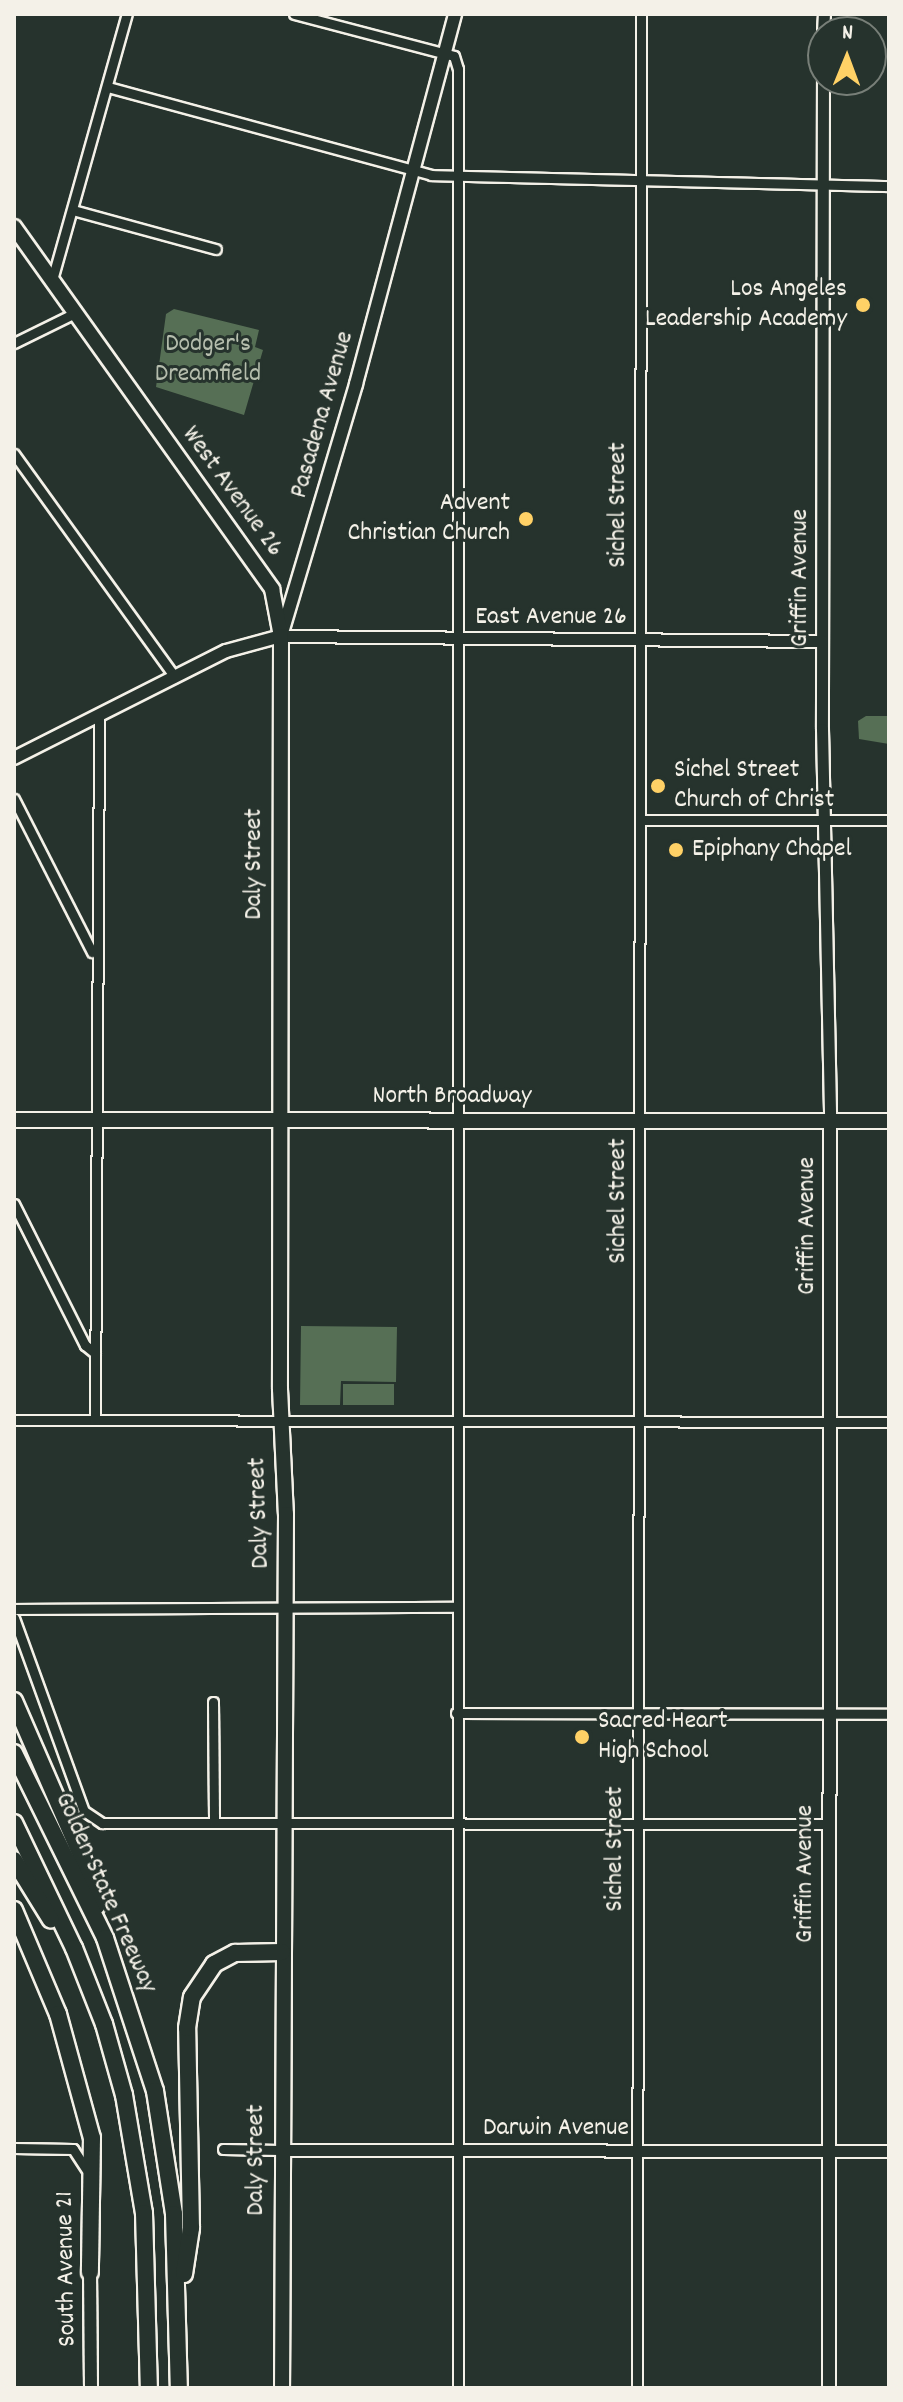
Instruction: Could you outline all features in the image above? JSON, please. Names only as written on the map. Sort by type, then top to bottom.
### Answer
[{"type":"highway","points":[[14,1701],[88,1871],[105,1938]]},
{"type":"highway","name":"Golden State Freeway","points":[[14,1753],[105,1938],[155,2091],[174,2214],[179,2388]]},
{"type":"highway","name":"Golden State Freeway","points":[[14,1823],[74,1948],[104,2024],[136,2156],[144,2213],[149,2388]]},
{"type":"highway","points":[[14,1860],[74,1948]]},
{"type":"highway","points":[[14,1910],[58,2014],[92,2138],[90,2272]]},
{"type":"highway","points":[[179,2315],[191,2228],[187,2028],[192,1997],[214,1964],[235,1953],[282,1952]]},
{"type":"main road","name":"Pasadena Avenue","points":[[281,636],[360,369],[455,14]]},
{"type":"main road","name":"West Avenue 26","points":[[14,227],[272,589],[281,636]]},
{"type":"main road","points":[[14,758],[247,643],[281,636]]},
{"type":"main road","name":"Daly Street","points":[[281,636],[280,1422],[286,1607],[280,2150],[282,2388]]},
{"type":"main road","name":"North Broadway","points":[[14,1120],[889,1121]]},
{"type":"main road","name":"Griffin Avenue","points":[[829,2388],[830,1121]]},
{"type":"main road","name":"South Avenue 21","points":[[90,2272],[91,2388]]},
{"type":"street","points":[[52,280],[127,14]]},
{"type":"street","points":[[294,14],[454,56],[458,69],[457,1607],[454,1822],[458,2388]]},
{"type":"street","name":"Sichel Street","points":[[637,2388],[641,14]]},
{"type":"street","points":[[108,87],[411,171],[458,176],[641,182],[889,186]]},
{"type":"street","name":"Griffin Avenue","points":[[823,96],[822,820],[830,1121]]},
{"type":"street","points":[[73,210],[216,249]]},
{"type":"street","points":[[14,343],[75,313]]},
{"type":"street","points":[[14,454],[175,677]]},
{"type":"street","name":"East Avenue 26","points":[[281,636],[822,641]]},
{"type":"street","points":[[95,1420],[94,955],[99,715]]},
{"type":"street","points":[[14,799],[94,955]]},
{"type":"street","points":[[641,820],[889,820]]},
{"type":"street","points":[[14,1204],[85,1345],[95,1353]]},
{"type":"street","points":[[14,1420],[889,1422]]},
{"type":"street","points":[[14,1609],[457,1607]]},
{"type":"street","points":[[14,1618],[90,1818],[102,1823],[828,1824]]},
{"type":"street","points":[[213,1702],[214,1822]]},
{"type":"street","points":[[456,1713],[889,1714]]},
{"type":"street","name":"South Avenue 21","points":[[14,2148],[77,2151],[87,2172],[90,2272]]},
{"type":"street","name":"Darwin Avenue","points":[[223,2149],[889,2151]]},
{"type":"green space","name":"Dodger's Dreamfield","points":[[174,309],[259,330],[255,347],[263,350],[244,415],[156,387],[166,314]]},
{"type":"green space","points":[[866,716],[889,716],[889,744],[859,739],[858,721]]},
{"type":"green space","points":[[301,1326],[397,1327],[396,1382],[341,1381],[340,1405],[300,1405]]},
{"type":"green space","points":[[343,1384],[394,1384],[394,1405],[343,1405]]},
{"type":"place","name":"Los Angeles Leadership Academy","points":[[863,305]]},
{"type":"place","name":"Advent Christian Church","points":[[526,519]]},
{"type":"place","name":"Sichel Street Church of Christ","points":[[658,786]]},
{"type":"place","name":"Epiphany Chapel","points":[[676,850]]},
{"type":"place","name":"Sacred Heart High School","points":[[582,1737]]}]
